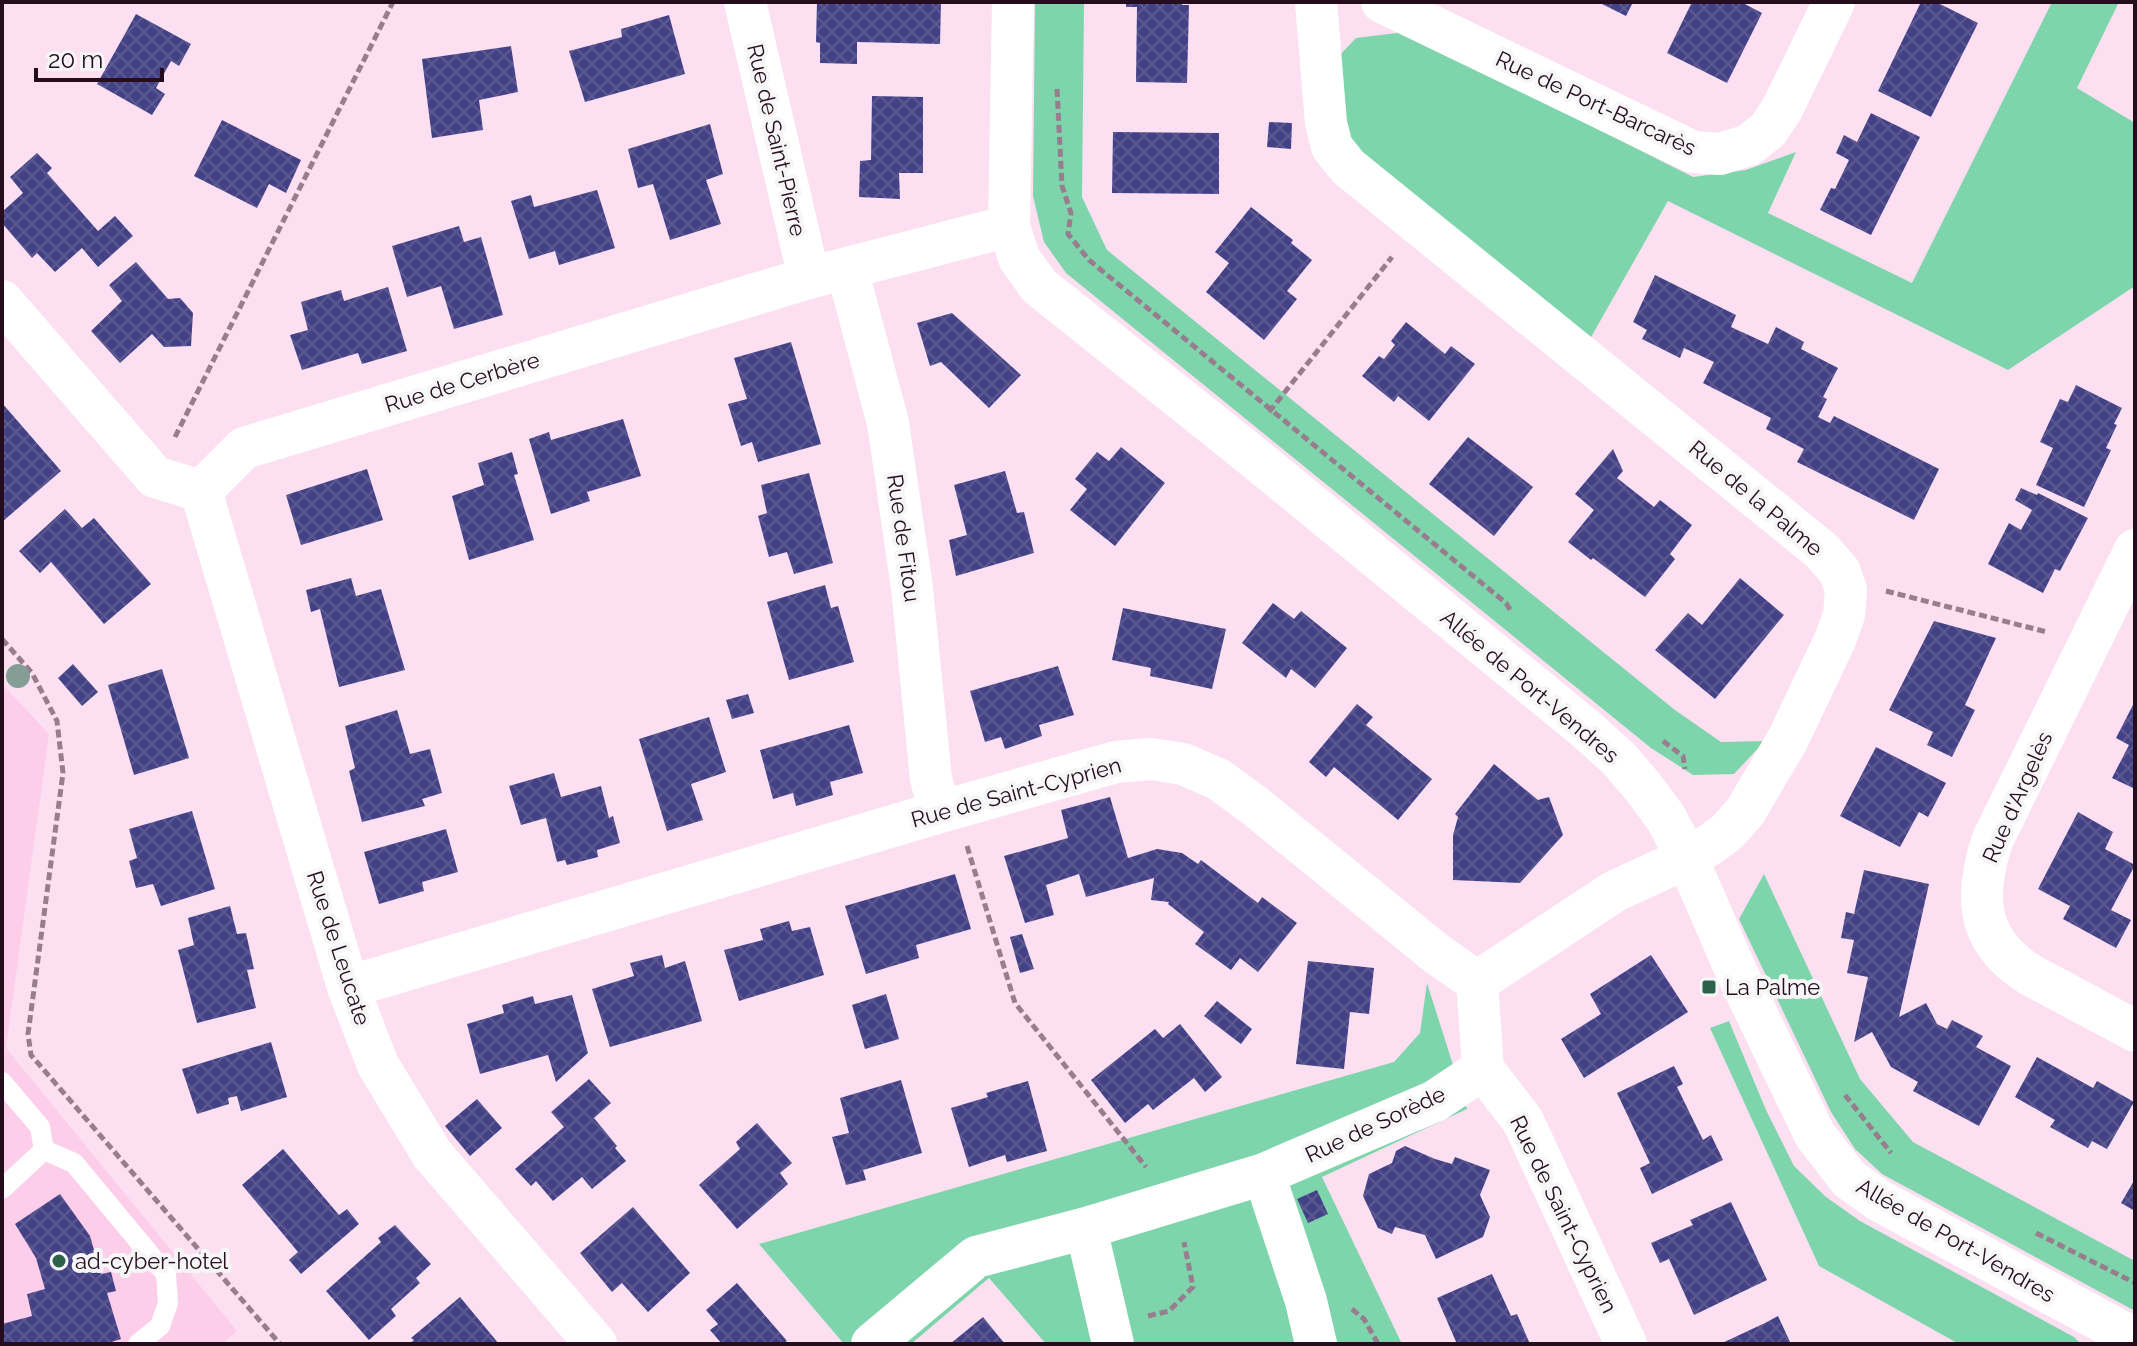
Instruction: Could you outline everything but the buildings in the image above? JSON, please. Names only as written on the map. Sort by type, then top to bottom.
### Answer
[{"type":"street","name":"Rue de Saint-Pierre","points":[[745,2],[828,274]]},
{"type":"street","name":"Allée de Port-Vendres","points":[[1013,2],[1009,226],[1019,258],[1039,286],[1241,447],[1619,759],[1666,818],[1815,1135],[1849,1179],[1880,1201],[2135,1339]]},
{"type":"street","name":"Rue de la Palme","points":[[1316,2],[1326,123],[1332,147],[1348,167],[1822,551],[1840,572],[1846,590]]},
{"type":"street","name":"Rue de Port-Barcarès","points":[[1382,2],[1693,152],[1720,154],[1749,145],[1768,130],[1782,109],[1834,2]]},
{"type":"street","name":"Rue de Cerbère","points":[[201,491],[244,448],[828,274],[1009,226]]},
{"type":"street","name":"Rue de Fitou","points":[[828,274],[888,423],[912,588],[931,779],[948,810]]},
{"type":"street","points":[[2,301],[155,477],[201,491]]},
{"type":"street","name":"Rue de Leucate","points":[[201,491],[348,987],[378,1065],[432,1154],[596,1344]]},
{"type":"street","name":"Rue d'Argelès","points":[[2135,550],[1992,841],[1980,891],[1983,916],[1991,936],[2004,954],[2026,972],[2135,1031]]},
{"type":"street","points":[[1483,1069],[1477,982],[1615,891],[1687,858],[1727,832],[1745,812],[1788,739],[1835,640],[1844,615],[1846,590]]},
{"type":"street","name":"Rue de Saint-Cyprien","points":[[348,987],[1116,762],[1151,759],[1183,764],[1218,779],[1437,954],[1477,982]]},
{"type":"street","name":"Rue de Saint-Cyprien","points":[[1483,1069],[1523,1121],[1626,1344]]},
{"type":"street","name":"Rue de Sorède","points":[[872,1344],[976,1257],[1086,1228],[1264,1174],[1435,1101],[1483,1069]]},
{"type":"street","points":[[1264,1174],[1306,1301],[1316,1344]]},
{"type":"street","points":[[1086,1228],[1110,1334]]},
{"type":"lane","points":[[2,1082],[40,1127],[44,1150]]},
{"type":"lane","points":[[2,1189],[44,1150]]},
{"type":"lane","points":[[44,1150],[74,1163],[166,1274],[168,1303],[160,1326],[138,1344]]},
{"type":"path","points":[[155,477],[393,2]]},
{"type":"path","points":[[1241,447],[1418,223]]},
{"type":"path","points":[[1846,590],[1877,589],[2090,642]]},
{"type":"path","points":[[2,639],[32,673],[57,721],[63,773],[28,1034],[31,1055],[280,1344]]},
{"type":"path","points":[[948,810],[1015,1003],[1173,1201],[1179,1217],[1193,1287],[1169,1311],[1110,1334]]},
{"type":"shaded area","points":[[2,684],[49,734],[6,1048],[237,1331],[222,1344],[2,1344]]},
{"type":"green space","points":[[1035,2],[1084,2],[1082,197],[1107,250],[1675,710],[1721,742],[1765,741],[1734,774],[1693,775],[1651,748],[1066,273],[1044,242],[1033,196]]},
{"type":"green space","points":[[2052,2],[2119,2],[2077,88],[2135,123],[2135,286],[2008,370],[1668,201],[1590,339],[1361,158],[1342,132],[1337,58],[1356,38],[1405,32],[1693,177],[1746,170],[1796,152],[1768,213],[1912,283]]},
{"type":"green space","points":[[1764,874],[1860,1079],[1913,1142],[2135,1261],[2135,1311],[1882,1174],[1855,1149],[1831,1112],[1739,919]]},
{"type":"green space","points":[[1427,983],[1467,1109],[1322,1177],[1402,1344],[1046,1344],[989,1278],[911,1344],[844,1344],[759,1244],[1394,1062],[1420,1033]]},
{"type":"green space","points":[[1729,1021],[1766,1110],[1794,1166],[1826,1197],[1860,1221],[2074,1337],[2081,1344],[1959,1344],[1819,1266],[1710,1028]]},
{"type":"place","name":"La Palme","points":[[1709,987]]},
{"type":"place","name":"ad-cyber-hotel","points":[[59,1261]]}]
